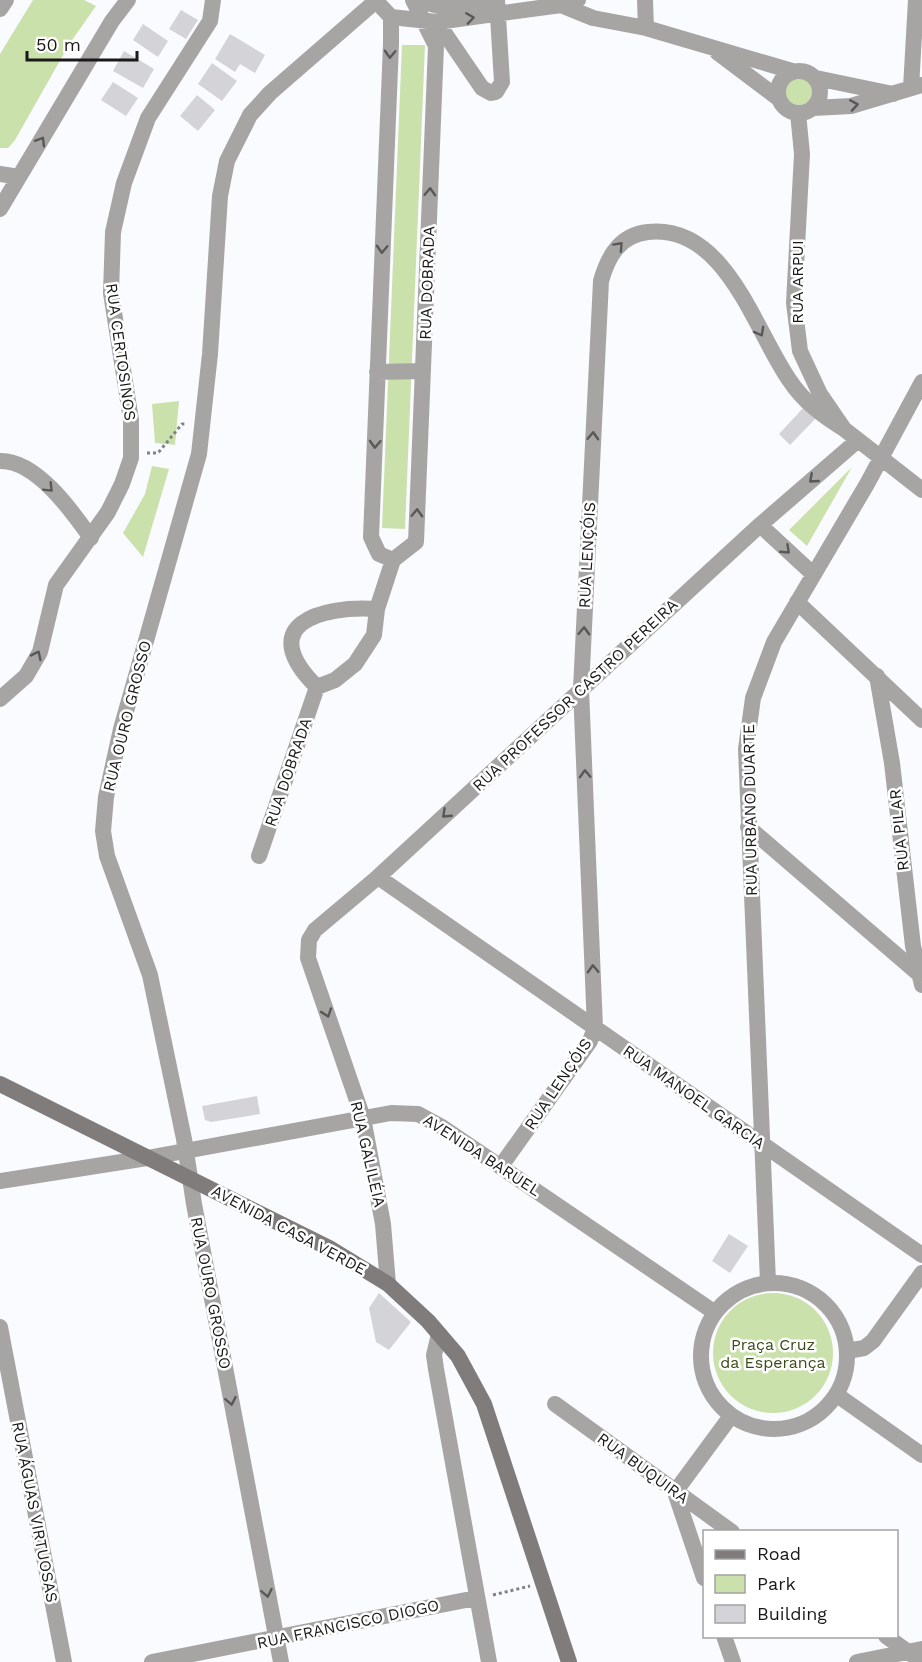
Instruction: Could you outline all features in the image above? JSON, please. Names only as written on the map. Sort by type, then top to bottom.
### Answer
[{"type":"main road","name":"AVENIDA CASA VERDE","points":[[0,1084],[331,1249],[388,1284],[439,1334],[472,1379],[484,1404],[569,1662]]},
{"type":"street","points":[[0,9],[6,0]]},
{"type":"street","points":[[0,209],[112,21],[128,0]]},
{"type":"street","name":"RUA CERTOSINOS","points":[[0,699],[26,676],[40,652],[56,585],[91,538],[122,484],[131,454],[131,420],[111,293],[113,232],[124,183],[148,118],[210,21],[213,0]]},
{"type":"street","points":[[414,0],[439,6],[578,0]]},
{"type":"street","name":"RUA DOBRADA","points":[[393,560],[416,542],[436,46],[430,22],[414,0]]},
{"type":"street","points":[[645,0],[646,28]]},
{"type":"street","points":[[708,46],[778,98],[789,111],[851,106],[916,87],[916,0]]},
{"type":"street","points":[[377,1],[391,17],[430,22],[494,5]]},
{"type":"street","name":"RUA OURO GROSSO","points":[[280,1662],[185,1150],[150,975],[106,856],[103,831],[106,797],[121,729],[198,454],[203,424],[220,196],[227,161],[250,115],[270,93],[377,1]]},
{"type":"street","points":[[560,2],[593,18],[646,28],[792,71],[801,70],[816,78],[894,94]]},
{"type":"street","points":[[430,22],[482,88],[491,93],[496,92],[502,82],[494,5]]},
{"type":"street","points":[[378,609],[347,607],[334,610],[306,620],[295,632],[292,648],[294,658],[317,687],[335,680],[364,652],[374,635],[378,609],[393,560],[380,554],[370,537],[391,17]]},
{"type":"street","points":[[778,98],[780,82],[792,71]]},
{"type":"street","points":[[806,111],[821,93],[816,78]]},
{"type":"street","name":"RUA ARPUI","points":[[806,111],[795,269],[800,351],[808,371],[844,429],[922,490]]},
{"type":"street","points":[[0,174],[19,177]]},
{"type":"street","name":"RUA LENÇÓIS","points":[[501,1166],[590,1041],[595,1028],[581,689],[601,281],[605,267],[617,247],[634,235],[658,231],[686,238],[703,247],[722,265],[732,280],[767,345],[799,394],[813,408],[844,429]]},
{"type":"street","points":[[377,372],[423,371]]},
{"type":"street","name":"RUA URBANO DUARTE","points":[[768,1282],[764,1145],[748,827],[746,749],[751,706],[774,642],[922,382]]},
{"type":"street","name":"RUA PROFESSOR CASTRO PEREIRA","points":[[309,958],[309,940],[315,930],[378,877],[760,525],[857,441]]},
{"type":"street","points":[[0,461],[18,463],[31,471],[74,513],[91,538]]},
{"type":"street","points":[[760,525],[813,574]]},
{"type":"street","points":[[797,602],[922,720]]},
{"type":"street","name":"RUA PILAR","points":[[877,676],[892,763],[913,946],[921,979]]},
{"type":"street","name":"RUA DOBRADA","points":[[259,856],[317,687]]},
{"type":"street","points":[[748,827],[921,979]]},
{"type":"street","name":"RUA MANOEL GARCIA","points":[[378,877],[922,1255]]},
{"type":"street","name":"RUA GALILÉIA","points":[[309,958],[363,1118],[383,1224],[388,1284]]},
{"type":"street","name":"AVENIDA BARUEL","points":[[0,1181],[147,1158],[391,1113],[418,1114],[501,1166],[714,1312]]},
{"type":"street","points":[[847,1351],[864,1348],[873,1341],[922,1273]]},
{"type":"street","points":[[768,1282],[791,1284],[813,1293],[830,1308],[842,1328],[847,1351],[845,1374],[837,1395],[824,1410],[807,1421],[788,1428],[768,1429],[749,1425],[731,1416],[714,1399],[703,1378],[699,1356],[703,1333],[714,1312],[729,1297],[747,1286],[768,1282]]},
{"type":"street","name":"RUA ÁGUAS VIRTUOSAS","points":[[0,1327],[64,1662]]},
{"type":"street","points":[[439,1334],[435,1362],[489,1662]]},
{"type":"street","points":[[837,1395],[922,1455]]},
{"type":"street","name":"RUA BUQUIRA","points":[[555,1404],[729,1530]]},
{"type":"street","points":[[703,1572],[675,1492],[731,1416]]},
{"type":"street","name":"RUA FRANCISCO DIOGO","points":[[152,1662],[276,1640],[476,1598]]},
{"type":"street","points":[[725,1638],[733,1662]]},
{"type":"street","points":[[890,1638],[915,1650],[922,1662]]},
{"type":"street","points":[[857,1662],[915,1650]]},
{"type":"path","points":[[131,454],[158,453],[182,424],[203,424]]},
{"type":"path","points":[[476,1598],[544,1583]]},
{"type":"green space","points":[[33,0],[84,0],[96,6],[70,43],[15,140],[8,148],[0,148],[0,54]]},
{"type":"green space","points":[[402,45],[425,45],[405,529],[382,528]]},
{"type":"green space","points":[[799,77],[809,81],[813,91],[809,101],[799,105],[789,101],[785,91],[789,81]]},
{"type":"green space","points":[[179,401],[175,445],[155,443],[152,404]]},
{"type":"green space","points":[[152,466],[169,469],[143,557],[123,533],[145,494]]},
{"type":"green space","points":[[852,467],[807,546],[789,530]]},
{"type":"green space","name":"Praça Cruz da Esperança","points":[[773,1293],[796,1297],[816,1310],[829,1330],[833,1353],[829,1376],[816,1396],[796,1409],[773,1413],[750,1409],[730,1396],[717,1376],[713,1353],[717,1330],[730,1310],[750,1297]]},
{"type":"building","points":[[181,10],[198,20],[186,39],[169,29]]},
{"type":"building","points":[[143,24],[168,41],[158,57],[133,40]]},
{"type":"building","points":[[230,34],[265,55],[255,73],[240,64],[235,72],[215,59]]},
{"type":"building","points":[[124,51],[154,69],[143,88],[113,71]]},
{"type":"building","points":[[212,63],[237,81],[222,101],[198,84]]},
{"type":"building","points":[[113,82],[138,98],[126,116],[101,100]]},
{"type":"building","points":[[197,95],[215,110],[198,131],[180,116]]},
{"type":"building","points":[[804,407],[816,418],[790,445],[779,434]]},
{"type":"building","points":[[257,1096],[260,1114],[211,1122],[205,1120],[202,1106]]},
{"type":"building","points":[[729,1234],[748,1246],[730,1273],[712,1261]]},
{"type":"building","points":[[379,1293],[411,1322],[389,1350],[376,1342],[369,1308]]}]
